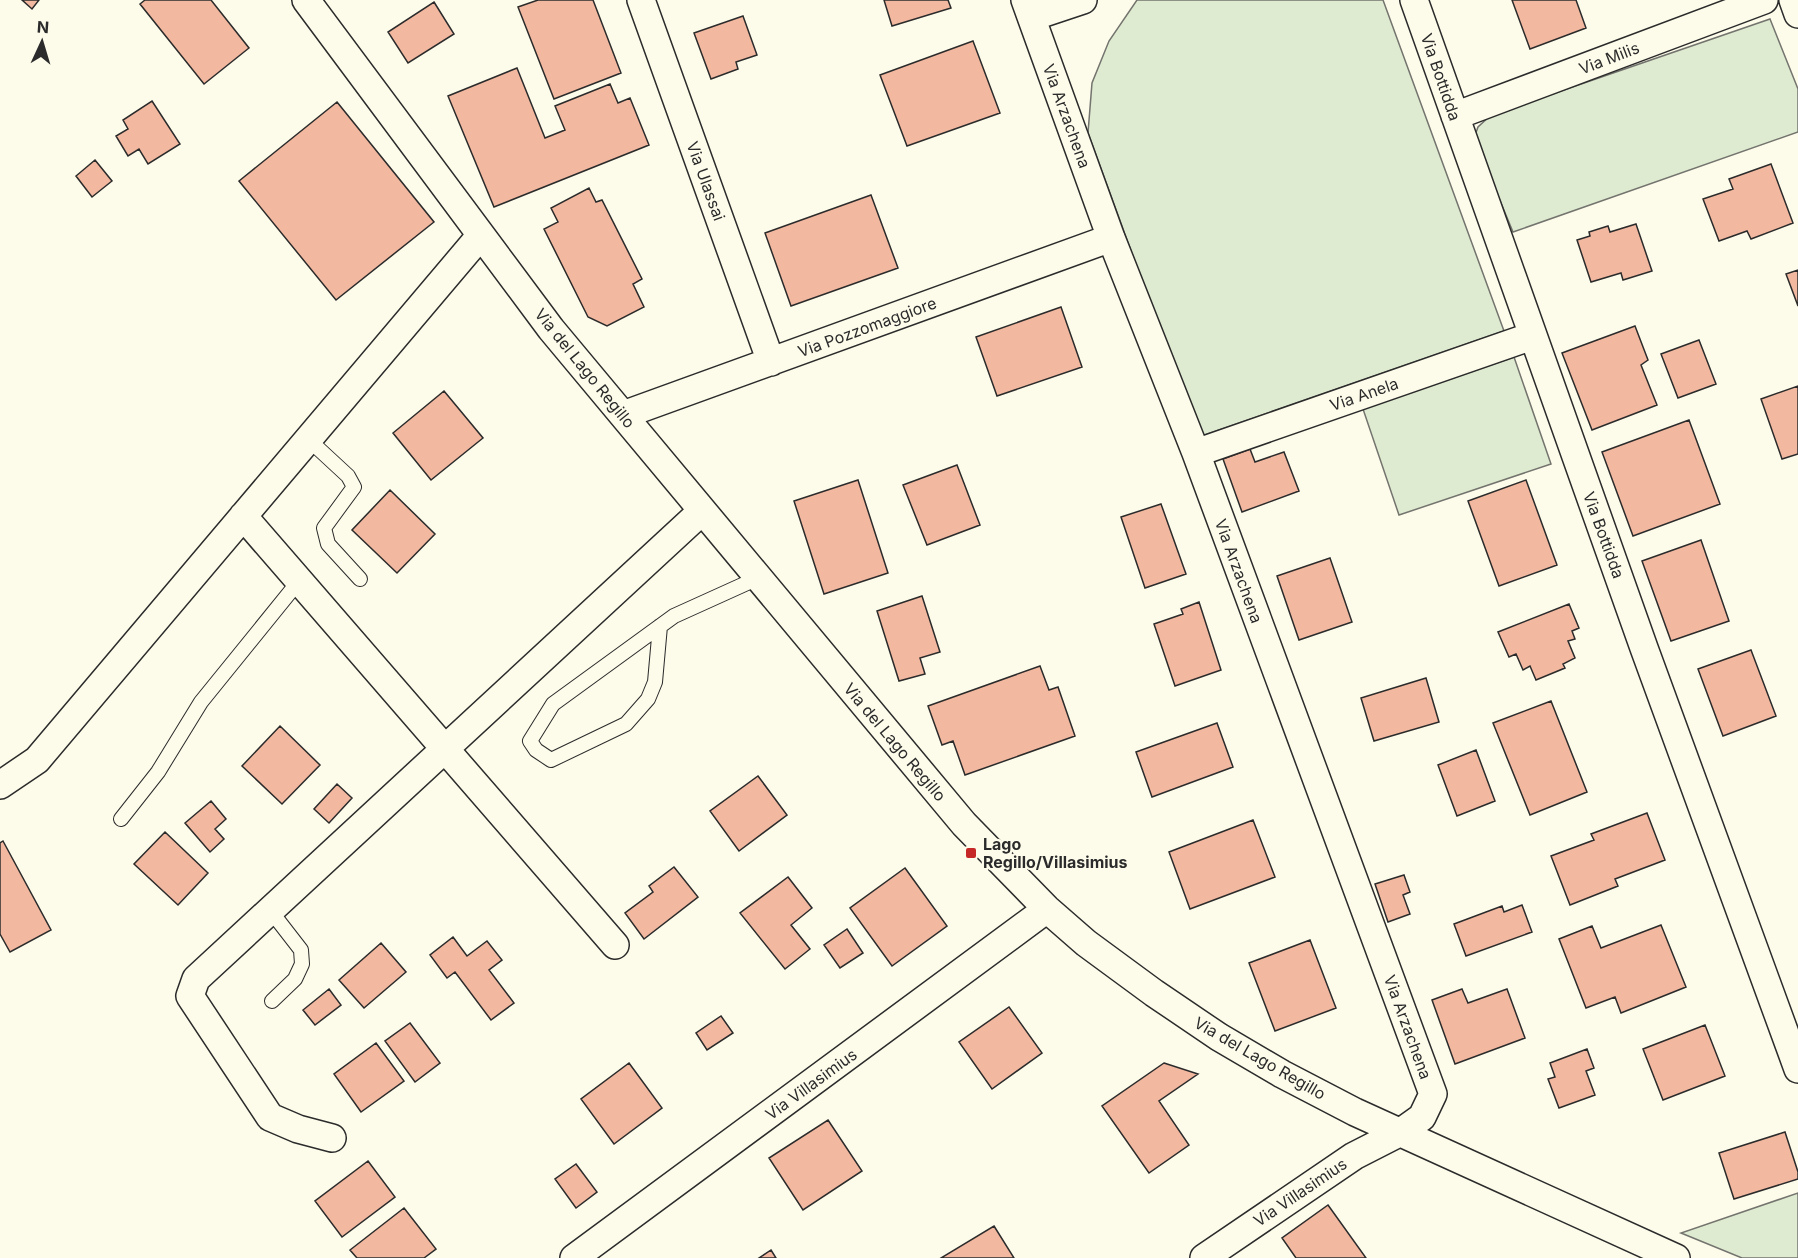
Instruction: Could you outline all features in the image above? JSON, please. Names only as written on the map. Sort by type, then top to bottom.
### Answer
[{"type":"street","name":"Via del Lago Regillo","points":[[306,0],[551,329],[964,824],[1047,909],[1107,960],[1226,1041],[1282,1074],[1334,1102],[1676,1258]]},
{"type":"street","name":"Via Ulassai","points":[[641,0],[771,362]]},
{"type":"street","points":[[1029,9],[1083,0]]},
{"type":"street","name":"Via Bottidda","points":[[1414,0],[1660,692],[1798,1069]]},
{"type":"street","name":"Via Milis","points":[[1455,116],[1764,0]]},
{"type":"street","points":[[1793,0],[1798,14]]},
{"type":"street","name":"Via Arzachena","points":[[1029,9],[1111,238],[1196,453],[1433,1094],[1422,1117],[1401,1132]]},
{"type":"street","points":[[0,785],[37,760],[481,235]]},
{"type":"street","name":"Via Pozzomaggiore","points":[[623,415],[1111,238]]},
{"type":"street","name":"Via Anela","points":[[1196,453],[1533,336]]},
{"type":"street","points":[[332,1138],[298,1129],[270,1117],[190,996],[196,979],[702,511]]},
{"type":"street","points":[[243,516],[615,945]]},
{"type":"street","name":"Via Villasimius","points":[[574,1258],[1047,909]]},
{"type":"street","name":"Via Villasimius","points":[[1204,1258],[1354,1156],[1401,1132]]},
{"type":"lane","points":[[308,439],[348,476],[354,487],[324,528],[328,544],[360,579]]},
{"type":"lane","points":[[660,627],[655,682],[648,699],[626,724],[551,760],[536,750],[530,741],[553,704],[674,616],[758,578]]},
{"type":"lane","points":[[121,819],[158,772],[201,702],[299,581]]},
{"type":"lane","points":[[270,910],[301,950],[302,964],[295,979],[272,1001]]},
{"type":"green space","points":[[1137,0],[1383,0],[1504,331],[1199,437],[1088,133],[1092,83],[1109,41]]},
{"type":"green space","points":[[1770,19],[1798,89],[1798,132],[1513,232],[1474,138],[1478,127],[1491,115]]},
{"type":"green space","points":[[1514,357],[1551,464],[1399,515],[1363,409]]},
{"type":"green space","points":[[1798,1193],[1798,1258],[1742,1258],[1681,1233]]},
{"type":"building","points":[[22,0],[39,0],[32,9]]},
{"type":"building","points":[[145,0],[211,0],[249,48],[204,84],[140,4]]},
{"type":"building","points":[[538,0],[593,0],[621,73],[554,99],[518,7]]},
{"type":"building","points":[[884,0],[948,0],[951,8],[892,26]]},
{"type":"building","points":[[1512,0],[1576,0],[1586,28],[1530,49]]},
{"type":"building","points":[[434,2],[454,34],[408,63],[388,32]]},
{"type":"building","points":[[743,16],[757,55],[736,62],[738,69],[711,79],[694,33]]},
{"type":"building","points":[[973,41],[1000,113],[907,146],[880,75]]},
{"type":"building","points":[[517,68],[545,138],[565,130],[555,106],[610,84],[618,103],[630,98],[649,145],[494,207],[448,96]]},
{"type":"building","points":[[152,101],[180,144],[148,164],[139,149],[128,156],[116,136],[128,129],[123,120]]},
{"type":"building","points":[[337,102],[434,222],[336,300],[239,181]]},
{"type":"building","points":[[95,160],[112,181],[92,197],[76,176]]},
{"type":"building","points":[[1771,164],[1793,223],[1751,239],[1747,231],[1719,241],[1703,199],[1733,189],[1729,179]]},
{"type":"building","points":[[589,188],[596,202],[602,200],[642,279],[633,284],[644,307],[607,326],[588,317],[544,229],[558,222],[551,208]]},
{"type":"building","points":[[871,195],[898,268],[791,306],[765,233]]},
{"type":"building","points":[[1636,224],[1652,271],[1623,280],[1621,273],[1591,282],[1577,240],[1590,236],[1589,232],[1608,226],[1610,232]]},
{"type":"building","points":[[1798,270],[1798,306],[1786,274]]},
{"type":"building","points":[[1061,307],[1082,367],[997,396],[976,337]]},
{"type":"building","points":[[1635,326],[1648,360],[1641,365],[1657,405],[1592,430],[1562,353]]},
{"type":"building","points":[[1699,340],[1716,384],[1678,398],[1661,354]]},
{"type":"building","points":[[1798,386],[1798,454],[1782,459],[1761,399]]},
{"type":"building","points":[[444,391],[483,438],[431,480],[393,433]]},
{"type":"building","points":[[1689,420],[1720,504],[1633,536],[1602,452]]},
{"type":"building","points":[[1250,449],[1255,462],[1284,452],[1299,491],[1242,512],[1223,459]]},
{"type":"building","points":[[957,465],[980,525],[927,545],[903,485]]},
{"type":"building","points":[[858,480],[888,573],[824,594],[794,501]]},
{"type":"building","points":[[1526,480],[1557,565],[1499,586],[1468,501]]},
{"type":"building","points":[[390,490],[435,534],[397,573],[352,530]]},
{"type":"building","points":[[1161,504],[1186,574],[1145,588],[1121,517]]},
{"type":"building","points":[[1701,540],[1729,621],[1671,641],[1642,561]]},
{"type":"building","points":[[1330,558],[1352,622],[1299,640],[1277,576]]},
{"type":"building","points":[[922,596],[940,652],[920,658],[925,674],[899,681],[877,611]]},
{"type":"building","points":[[1199,602],[1221,670],[1175,686],[1154,624],[1183,614],[1181,609]]},
{"type":"building","points":[[1569,604],[1579,628],[1572,631],[1575,639],[1568,641],[1575,658],[1563,664],[1565,668],[1536,680],[1530,666],[1523,670],[1516,654],[1509,657],[1498,632]]},
{"type":"building","points":[[1751,650],[1776,716],[1723,736],[1698,669]]},
{"type":"building","points":[[1040,666],[1049,690],[1058,687],[1075,736],[965,775],[953,741],[942,745],[928,706]]},
{"type":"building","points":[[1426,678],[1439,722],[1374,741],[1361,698]]},
{"type":"building","points":[[1551,701],[1587,792],[1530,815],[1493,723]]},
{"type":"building","points":[[1217,723],[1233,767],[1152,797],[1136,752]]},
{"type":"building","points":[[280,726],[320,765],[282,804],[242,766]]},
{"type":"building","points":[[1476,750],[1495,801],[1457,816],[1438,765]]},
{"type":"building","points":[[758,776],[787,815],[739,851],[710,811]]},
{"type":"building","points":[[337,784],[352,798],[329,823],[314,809]]},
{"type":"building","points":[[211,801],[226,819],[215,829],[224,839],[210,852],[185,823]]},
{"type":"building","points":[[1647,813],[1665,860],[1615,879],[1618,886],[1570,905],[1551,856],[1594,840],[1591,834]]},
{"type":"building","points":[[1253,820],[1275,877],[1190,909],[1169,852]]},
{"type":"building","points":[[165,832],[208,873],[178,905],[134,864]]},
{"type":"building","points":[[3,841],[51,930],[10,952],[0,934],[0,843]]},
{"type":"building","points":[[674,867],[698,897],[644,939],[625,913],[653,892],[649,886]]},
{"type":"building","points":[[905,868],[947,926],[892,966],[850,908]]},
{"type":"building","points":[[1404,875],[1410,892],[1403,895],[1410,914],[1388,922],[1375,884]]},
{"type":"building","points":[[788,877],[812,908],[791,925],[810,949],[785,969],[740,913]]},
{"type":"building","points":[[1522,905],[1532,932],[1466,956],[1454,924],[1502,906],[1504,912]]},
{"type":"building","points":[[1661,925],[1686,987],[1621,1013],[1615,997],[1586,1008],[1559,939],[1592,926],[1601,948]]},
{"type":"building","points":[[847,929],[863,953],[840,968],[824,945]]},
{"type":"building","points":[[453,937],[467,956],[487,941],[502,960],[489,970],[514,1003],[491,1020],[455,972],[447,978],[430,955]]},
{"type":"building","points":[[1310,940],[1336,1008],[1275,1031],[1249,963]]},
{"type":"building","points":[[381,943],[406,972],[364,1008],[339,980]]},
{"type":"building","points":[[329,989],[341,1005],[315,1025],[303,1010]]},
{"type":"building","points":[[1462,989],[1468,1003],[1507,989],[1525,1038],[1455,1064],[1432,1000]]},
{"type":"building","points":[[1009,1007],[1042,1053],[992,1089],[959,1042]]},
{"type":"building","points":[[721,1016],[733,1033],[707,1050],[696,1033]]},
{"type":"building","points":[[410,1023],[440,1063],[415,1082],[385,1041]]},
{"type":"building","points":[[1705,1025],[1725,1076],[1663,1100],[1643,1049]]},
{"type":"building","points":[[376,1043],[404,1081],[361,1112],[334,1074]]},
{"type":"building","points":[[1587,1049],[1594,1068],[1586,1071],[1595,1095],[1559,1108],[1548,1079],[1555,1077],[1550,1063]]},
{"type":"building","points":[[629,1063],[662,1108],[614,1144],[581,1099]]},
{"type":"building","points":[[1164,1063],[1198,1074],[1159,1101],[1189,1145],[1149,1173],[1102,1106]]},
{"type":"building","points":[[828,1120],[862,1171],[803,1210],[769,1158]]},
{"type":"building","points":[[1785,1132],[1798,1172],[1798,1179],[1734,1199],[1719,1153]]},
{"type":"building","points":[[368,1161],[395,1197],[342,1237],[315,1201]]},
{"type":"building","points":[[576,1164],[597,1192],[576,1208],[555,1179]]},
{"type":"building","points":[[1328,1205],[1366,1258],[1296,1258],[1282,1238]]},
{"type":"building","points":[[404,1208],[436,1249],[424,1258],[357,1258],[350,1250]]},
{"type":"building","points":[[994,1226],[1014,1258],[941,1258]]},
{"type":"building","points":[[771,1250],[776,1258],[759,1258]]},
{"type":"place","name":"Lago Regillo/Villasimius","points":[[971,853]]}]
